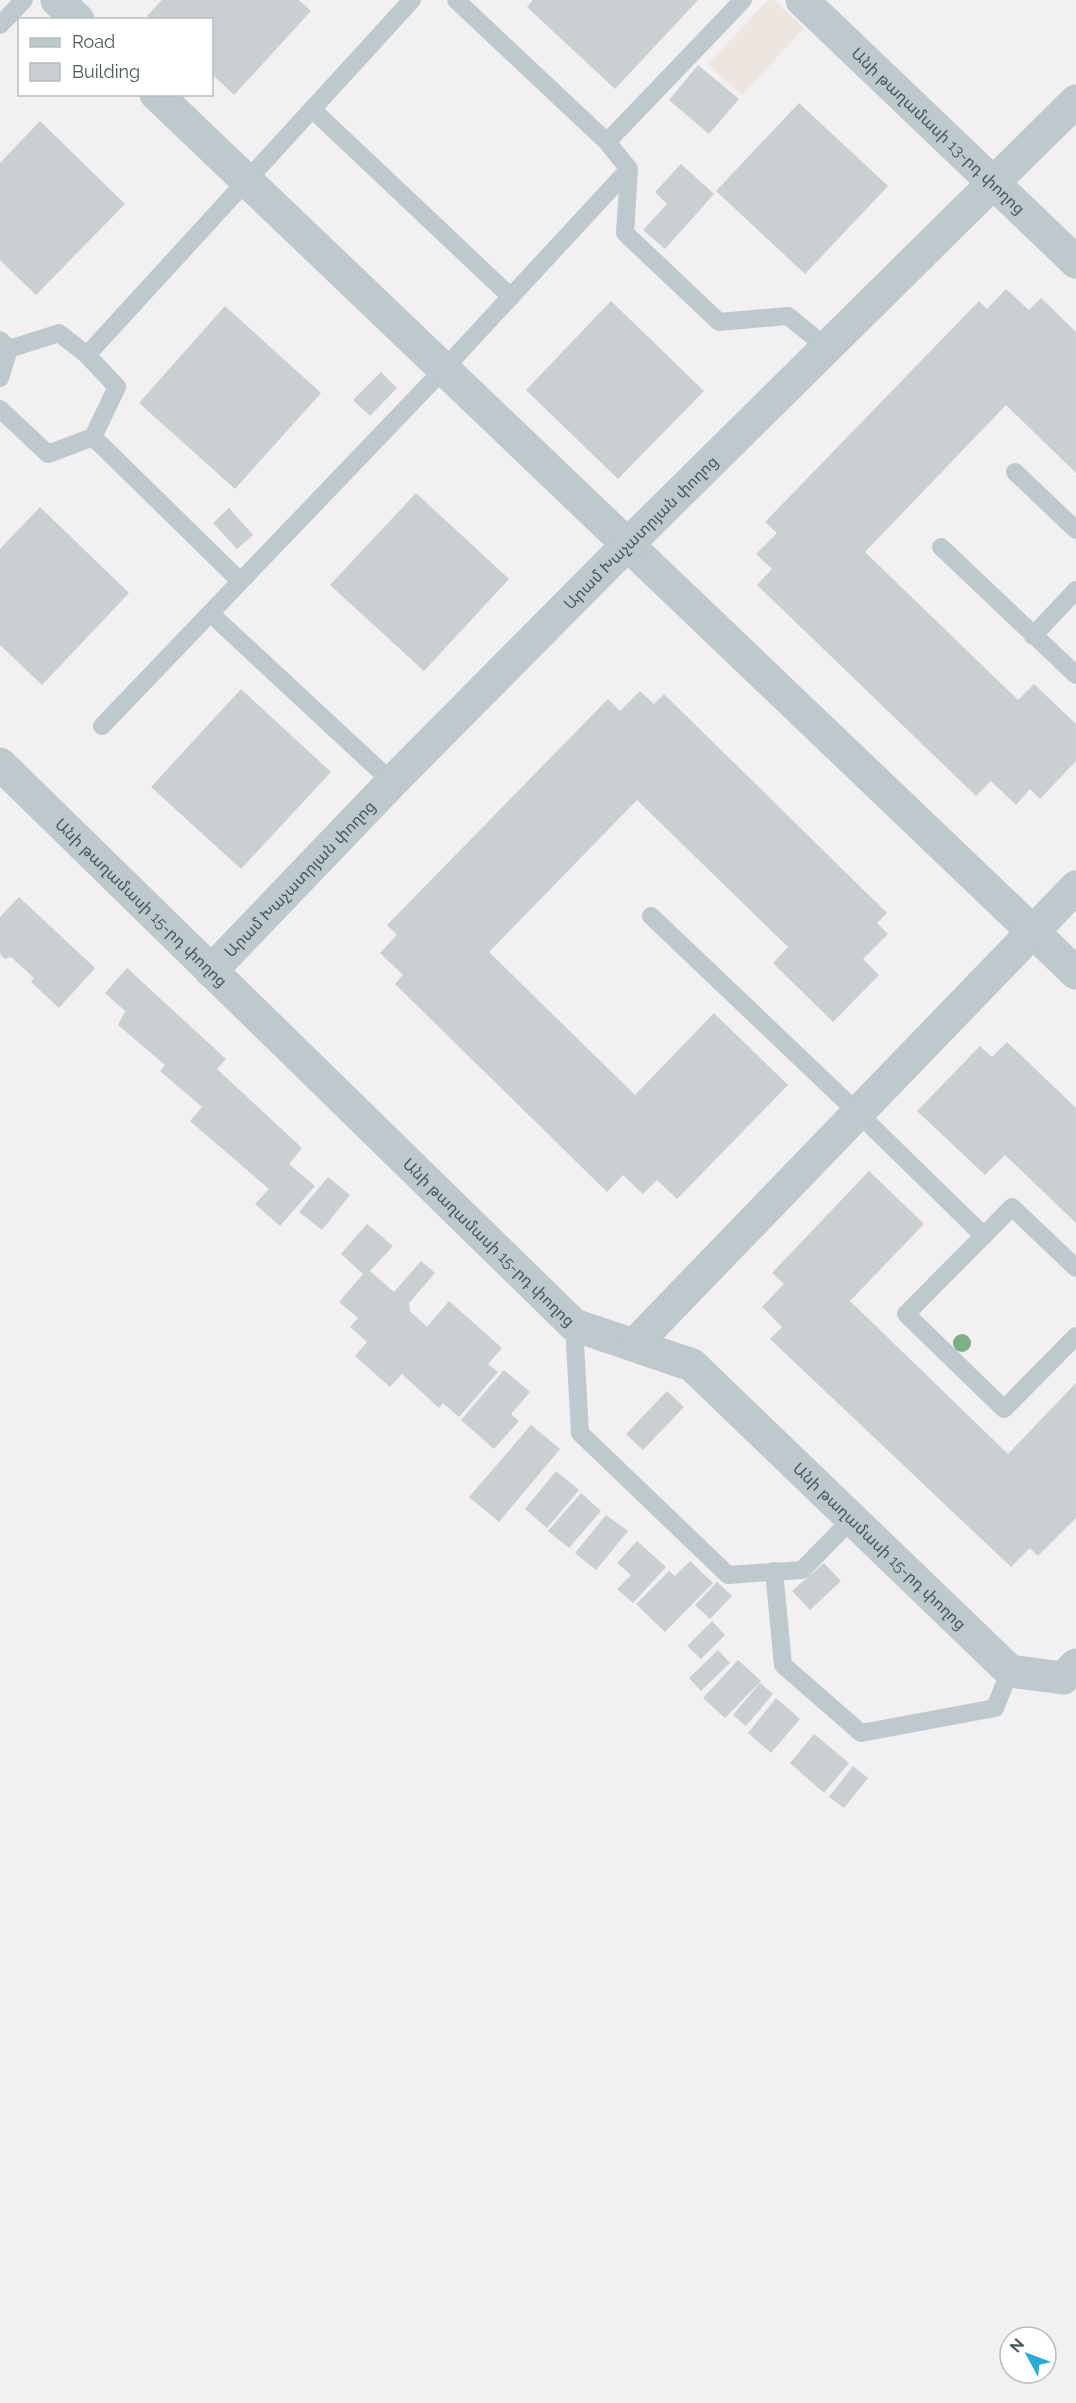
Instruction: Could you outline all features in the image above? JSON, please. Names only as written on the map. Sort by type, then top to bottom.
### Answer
[{"type":"street","points":[[57,0],[76,18]]},
{"type":"street","name":"Անի թաղամասի 13-րդ փողոց","points":[[802,0],[1076,262]]},
{"type":"street","points":[[158,96],[1076,973]]},
{"type":"street","name":"Արամ Խաչատրյան փողոց","points":[[211,971],[392,782],[627,545],[1076,101]]},
{"type":"street","name":"Անի թաղամասի 15-րդ փողոց","points":[[0,764],[574,1326],[692,1365],[1010,1671]]},
{"type":"street","points":[[634,1345],[1076,886]]},
{"type":"street","points":[[1010,1671],[1063,1678],[1076,1665]]},
{"type":"lane","points":[[0,26],[24,0]]},
{"type":"lane","points":[[87,355],[412,0]]},
{"type":"lane","points":[[456,0],[607,141],[629,169],[625,233],[719,322],[788,316],[826,347]]},
{"type":"lane","points":[[607,141],[743,0]]},
{"type":"lane","points":[[312,109],[511,297]]},
{"type":"lane","points":[[102,726],[443,370],[629,169]]},
{"type":"lane","points":[[0,378],[5,345],[59,333],[87,355],[117,387],[93,437],[48,454],[0,409]]},
{"type":"lane","points":[[93,437],[240,581]]},
{"type":"lane","points":[[1015,472],[1076,530]]},
{"type":"lane","points":[[941,547],[1076,675]]},
{"type":"lane","points":[[1034,636],[1076,590]]},
{"type":"lane","points":[[210,613],[392,782]]},
{"type":"lane","points":[[651,916],[984,1236]]},
{"type":"lane","points":[[1076,1268],[1012,1207],[906,1314],[1004,1409],[1076,1336]]},
{"type":"lane","points":[[574,1326],[580,1433],[728,1575],[802,1570],[852,1519]]},
{"type":"lane","points":[[774,1571],[783,1665],[861,1733],[995,1708],[1010,1671]]},
{"type":"shaded area","points":[[768,0],[774,0],[804,28],[742,95],[708,64]]},
{"type":"building","points":[[162,0],[299,0],[311,11],[234,95],[213,75],[213,18],[150,18],[147,16]]},
{"type":"building","points":[[533,0],[698,0],[615,89],[527,7]]},
{"type":"building","points":[[698,65],[739,99],[709,134],[669,100]]},
{"type":"building","points":[[799,103],[888,186],[805,274],[716,191]]},
{"type":"building","points":[[40,121],[125,204],[36,295],[0,260],[0,163]]},
{"type":"building","points":[[681,164],[714,194],[665,249],[643,230],[667,204],[655,192]]},
{"type":"building","points":[[1006,289],[1029,310],[1041,298],[1076,332],[1076,473],[1006,405],[865,552],[1018,700],[1034,684],[1076,724],[1076,761],[1040,799],[1030,789],[1016,805],[991,781],[976,796],[757,585],[772,569],[756,554],[777,533],[765,522],[979,301],[987,309]]},
{"type":"building","points":[[611,301],[704,391],[618,479],[526,390]]},
{"type":"building","points":[[225,306],[321,393],[235,489],[139,403]]},
{"type":"building","points":[[381,372],[397,388],[370,416],[353,400]]},
{"type":"building","points":[[416,493],[509,579],[424,671],[330,585]]},
{"type":"building","points":[[40,507],[129,593],[42,685],[0,645],[0,549]]},
{"type":"building","points":[[229,508],[253,535],[237,549],[213,523]]},
{"type":"building","points":[[241,689],[331,772],[241,869],[151,787]]},
{"type":"building","points":[[640,691],[654,704],[664,694],[887,913],[877,923],[888,934],[863,959],[879,975],[833,1022],[773,963],[788,947],[637,800],[489,952],[635,1095],[714,1013],[788,1085],[677,1199],[657,1180],[643,1194],[623,1175],[607,1192],[395,984],[403,975],[380,953],[397,935],[387,925],[608,699],[620,711]]},
{"type":"building","points":[[19,897],[95,968],[59,1008],[31,982],[34,978],[11,957],[5,959],[0,954],[0,917]]},
{"type":"building","points":[[127,968],[226,1059],[217,1069],[302,1148],[289,1164],[315,1186],[280,1226],[255,1204],[269,1189],[190,1121],[202,1107],[160,1071],[165,1065],[118,1025],[125,1011],[105,993]]},
{"type":"building","points":[[1007,1042],[1076,1108],[1076,1223],[1005,1155],[985,1175],[917,1111],[980,1046],[992,1057]]},
{"type":"building","points":[[869,1171],[924,1224],[850,1301],[1008,1454],[1076,1383],[1076,1518],[1038,1556],[1030,1548],[1011,1567],[770,1339],[782,1327],[762,1307],[784,1284],[772,1273]]},
{"type":"building","points":[[328,1177],[350,1195],[322,1230],[299,1212]]},
{"type":"building","points":[[367,1224],[393,1246],[370,1271],[394,1292],[421,1261],[435,1273],[409,1303],[410,1311],[427,1327],[449,1301],[502,1348],[488,1364],[498,1372],[459,1417],[443,1403],[439,1408],[402,1374],[390,1387],[355,1356],[367,1342],[350,1327],[358,1318],[339,1302],[363,1274],[341,1254]]},
{"type":"building","points":[[504,1370],[530,1392],[511,1414],[519,1421],[494,1449],[461,1420]]},
{"type":"building","points":[[667,1391],[684,1407],[643,1450],[626,1434]]},
{"type":"building","points":[[531,1425],[560,1449],[499,1522],[469,1497]]},
{"type":"building","points":[[556,1471],[579,1490],[547,1528],[525,1509]]},
{"type":"building","points":[[581,1493],[601,1511],[569,1548],[548,1531]]},
{"type":"building","points":[[606,1515],[628,1531],[596,1570],[575,1553]]},
{"type":"building","points":[[637,1541],[666,1567],[633,1603],[617,1589],[631,1575],[617,1563]]},
{"type":"building","points":[[690,1561],[713,1583],[665,1632],[636,1604],[669,1571],[675,1576]]},
{"type":"building","points":[[824,1563],[841,1581],[810,1610],[792,1591]]},
{"type":"building","points":[[717,1582],[732,1596],[710,1619],[695,1605]]},
{"type":"building","points":[[712,1621],[725,1635],[701,1659],[687,1646]]},
{"type":"building","points":[[718,1650],[730,1663],[701,1691],[689,1678]]},
{"type":"building","points":[[738,1660],[761,1681],[725,1718],[703,1698]]},
{"type":"building","points":[[760,1683],[773,1694],[746,1726],[733,1715]]},
{"type":"building","points":[[776,1698],[800,1719],[771,1753],[748,1733]]},
{"type":"building","points":[[814,1734],[849,1763],[824,1793],[790,1763]]},
{"type":"building","points":[[853,1766],[868,1778],[844,1808],[829,1797]]}]
